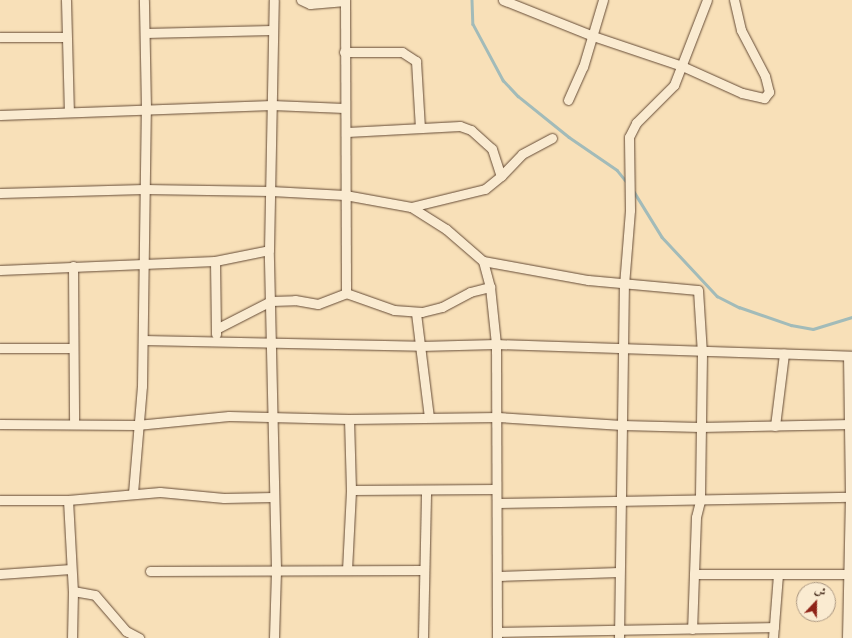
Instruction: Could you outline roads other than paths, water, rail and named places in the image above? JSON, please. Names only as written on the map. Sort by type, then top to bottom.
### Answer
[{"type":"street","points":[[66,0],[69,112]]},
{"type":"street","points":[[134,493],[137,425],[142,386],[143,340],[146,109],[144,0]]},
{"type":"street","points":[[274,0],[272,30],[269,250],[272,343],[271,417],[276,569],[274,638]]},
{"type":"street","points":[[301,0],[310,4],[345,0],[344,108],[347,132],[345,195],[346,293]]},
{"type":"street","points":[[502,0],[593,36],[682,66],[742,93],[764,98],[768,96],[765,76],[741,30],[734,0]]},
{"type":"street","points":[[568,100],[583,68],[603,0]]},
{"type":"street","points":[[619,634],[624,285],[630,210],[629,137],[636,123],[674,86],[707,0]]},
{"type":"street","points":[[145,33],[272,30]]},
{"type":"street","points":[[0,38],[66,37]]},
{"type":"street","points":[[344,52],[402,52],[416,61],[420,128]]},
{"type":"street","points":[[0,115],[272,105],[344,108]]},
{"type":"street","points":[[347,132],[460,126],[471,130],[492,149],[501,176]]},
{"type":"street","points":[[411,207],[471,194],[485,189],[501,176],[522,154],[552,138]]},
{"type":"street","points":[[0,193],[144,189],[271,191],[345,195],[411,207],[446,229],[483,261],[624,285],[698,290],[702,353],[700,501],[696,517],[692,629]]},
{"type":"street","points":[[0,270],[143,263],[215,262],[269,250]]},
{"type":"street","points":[[483,261],[490,287],[496,344],[498,417],[496,489],[498,576],[497,635],[619,634],[692,629],[774,627]]},
{"type":"street","points":[[215,262],[217,342]]},
{"type":"street","points":[[73,266],[72,348],[74,424]]},
{"type":"street","points":[[216,329],[271,301],[295,300],[318,304],[346,293],[394,310],[416,313],[442,307],[462,295],[490,287]]},
{"type":"street","points":[[416,313],[429,417]]},
{"type":"street","points":[[143,340],[420,346],[496,344],[624,348],[702,353],[850,356],[850,626],[847,638]]},
{"type":"street","points":[[0,348],[72,348]]},
{"type":"street","points":[[774,426],[784,354]]},
{"type":"street","points":[[0,424],[137,425],[229,416],[349,419],[498,417],[622,425],[700,427],[850,424]]},
{"type":"street","points":[[347,570],[351,490],[349,419]]},
{"type":"street","points":[[351,490],[496,489]]},
{"type":"street","points":[[423,638],[423,570],[426,490]]},
{"type":"street","points":[[0,500],[68,500],[134,493],[184,493],[224,498],[273,496]]},
{"type":"street","points":[[497,503],[851,498]]},
{"type":"street","points":[[68,500],[73,591],[72,638]]},
{"type":"street","points":[[0,574],[71,569]]},
{"type":"street","points":[[150,571],[276,569],[423,570]]},
{"type":"street","points":[[498,576],[619,572]]},
{"type":"street","points":[[694,574],[850,574]]},
{"type":"street","points":[[773,638],[778,575]]},
{"type":"street","points":[[73,591],[95,595],[126,631],[139,638]]},
{"type":"waterway","points":[[472,0],[473,24],[503,80],[518,96],[569,137],[617,170],[626,181]]},
{"type":"waterway","points":[[633,190],[662,237],[717,296],[739,307],[791,325],[813,329],[852,317]]}]
